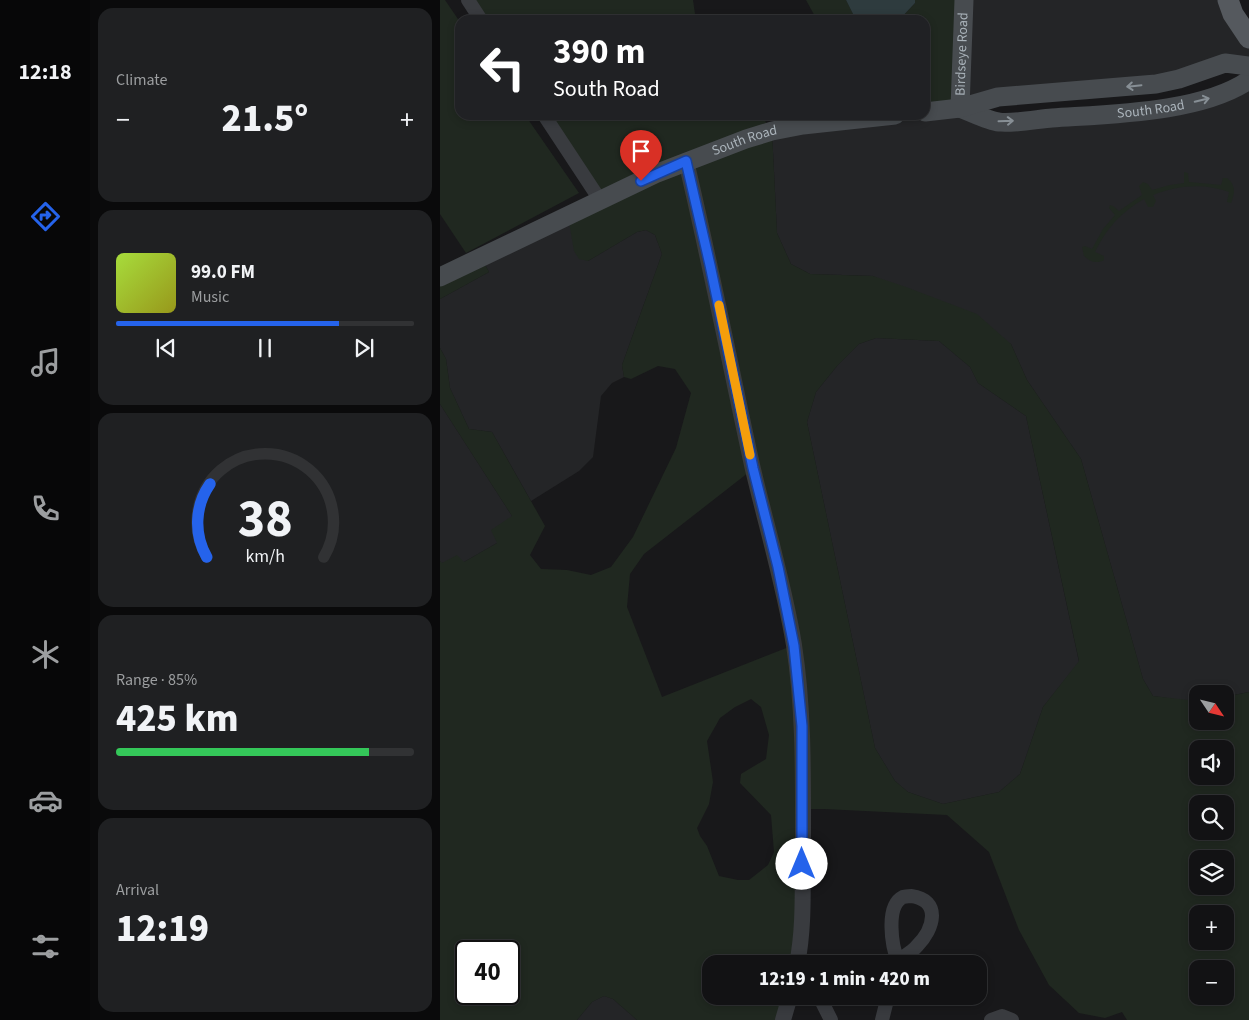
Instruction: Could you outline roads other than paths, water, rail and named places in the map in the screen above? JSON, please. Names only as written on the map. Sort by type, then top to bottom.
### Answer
[{"type":"main road","name":"Birdseye Road","points":[[960,108],[964,0]]},
{"type":"main road","points":[[1228,0],[1233,14],[1249,38]]},
{"type":"main road","name":"South Road","points":[[930,111],[960,108],[998,97],[1156,84],[1179,79],[1225,63],[1249,66]]},
{"type":"main road","name":"South Road","points":[[960,108],[999,122],[1134,112],[1170,107],[1210,97],[1235,90],[1249,80]]},
{"type":"main road","name":"South Road","points":[[440,277],[686,161],[746,138],[772,131],[803,125],[849,120]]},
{"type":"street","points":[[468,0],[478,15]]},
{"type":"street","points":[[547,120],[600,200]]},
{"type":"street","points":[[686,161],[753,468],[778,567],[794,646],[799,686],[803,769],[802,900],[798,955]]},
{"type":"street","points":[[782,1020],[787,1005]]},
{"type":"street","points":[[823,1005],[831,1020]]},
{"type":"street","points":[[882,1020],[886,1005]]},
{"type":"street","points":[[991,1020],[1002,1016],[1012,1020]]}]
